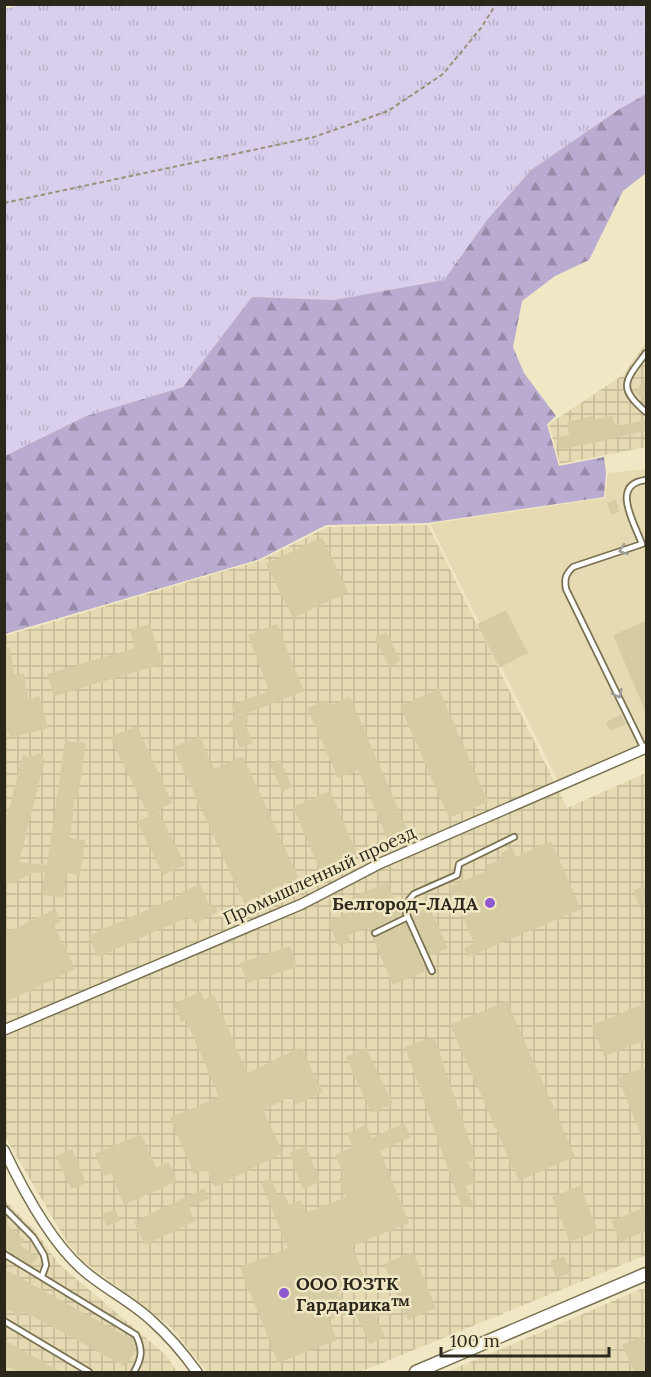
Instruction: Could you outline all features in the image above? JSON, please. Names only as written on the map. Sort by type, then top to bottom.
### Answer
[{"type":"street","name":"Промышленный проезд","points":[[4,1030],[302,904],[381,863],[645,749]]},
{"type":"street","points":[[4,1150],[16,1176],[63,1250],[81,1269],[151,1320],[180,1349],[197,1372]]},
{"type":"street","points":[[416,1372],[646,1274]]},
{"type":"lane","points":[[646,353],[627,384],[629,395],[646,412]]},
{"type":"lane","points":[[645,749],[566,589],[565,580],[567,573],[573,567],[642,544],[626,500],[626,490],[635,482],[646,480]]},
{"type":"lane","points":[[432,971],[408,917],[406,906],[409,900],[414,894],[457,875],[459,864],[514,837]]},
{"type":"lane","points":[[375,933],[408,917]]},
{"type":"lane","points":[[4,1208],[39,1246],[46,1265],[42,1276]]},
{"type":"lane","points":[[4,1254],[136,1335],[141,1346],[142,1358],[134,1372]]},
{"type":"lane","points":[[4,1321],[89,1372]]},
{"type":"path","points":[[4,203],[314,136],[388,111],[443,74],[481,28],[496,4]]},
{"type":"shaded area","points":[[646,343],[646,447],[560,464],[549,424],[623,375]]},
{"type":"shaded area","points":[[646,469],[646,751],[561,787],[430,524],[605,498],[608,473]]},
{"type":"shaded area","points":[[428,525],[567,808],[646,773],[646,1255],[360,1372],[207,1372],[171,1327],[84,1262],[68,1244],[7,1140],[5,1142],[5,636],[262,560],[327,527]]},
{"type":"shaded area","points":[[4,1199],[35,1231],[59,1264],[166,1355],[177,1372],[5,1372]]},
{"type":"shaded area","points":[[641,1289],[646,1290],[646,1372],[447,1372]]},
{"type":"green space","points":[[25,4],[642,4],[646,10],[646,94],[618,110],[531,170],[487,220],[444,280],[334,300],[252,297],[183,387],[86,416],[5,456],[5,9]]},
{"type":"green space","points":[[646,94],[646,173],[623,191],[589,260],[555,276],[522,301],[513,347],[524,373],[556,416],[547,424],[559,466],[604,457],[606,473],[604,497],[427,523],[326,525],[260,559],[5,634],[5,456],[86,416],[183,387],[252,297],[334,300],[444,280],[487,220],[531,170],[618,110]]},
{"type":"building","points":[[646,377],[646,402],[635,392]]},
{"type":"building","points":[[593,416],[594,420],[612,416],[615,426],[645,420],[646,431],[560,450],[557,437],[569,435],[567,422]]},
{"type":"building","points":[[616,500],[619,512],[611,515],[607,503]]},
{"type":"building","points":[[322,537],[348,592],[293,618],[266,564]]},
{"type":"building","points":[[506,610],[528,653],[499,668],[477,624]]},
{"type":"building","points":[[646,621],[646,713],[613,635]]},
{"type":"building","points":[[150,624],[162,664],[54,696],[47,674],[135,648],[130,630]]},
{"type":"building","points":[[277,624],[304,691],[246,714],[249,722],[245,724],[253,743],[240,748],[229,722],[236,719],[231,705],[269,691],[248,635]]},
{"type":"building","points":[[386,632],[401,661],[389,667],[375,638]]},
{"type":"building","points":[[10,647],[14,674],[24,673],[28,699],[39,696],[48,728],[10,738],[4,719],[4,648]]},
{"type":"building","points":[[439,689],[488,802],[449,818],[400,706]]},
{"type":"building","points":[[350,697],[407,829],[387,838],[358,770],[338,778],[307,708],[326,700],[329,706]]},
{"type":"building","points":[[621,714],[626,724],[610,731],[606,722]]},
{"type":"building","points":[[137,726],[172,803],[158,810],[185,865],[163,875],[137,822],[149,816],[110,737]]},
{"type":"building","points":[[200,736],[214,769],[243,756],[298,877],[244,903],[173,747]]},
{"type":"building","points":[[65,741],[86,743],[70,838],[85,840],[80,875],[66,873],[63,898],[42,895],[45,872],[32,873],[12,884],[4,882],[4,829],[23,754],[28,758],[39,753],[45,760],[19,862],[47,865]]},
{"type":"building","points":[[280,759],[292,787],[282,792],[270,764]]},
{"type":"building","points":[[330,791],[358,856],[321,872],[293,807]]},
{"type":"building","points":[[551,841],[581,909],[468,957],[464,948],[474,943],[450,887],[488,870],[486,865],[503,858],[501,853],[512,848],[516,857]]},
{"type":"building","points":[[387,882],[401,915],[373,929],[371,934],[368,927],[348,936],[351,941],[339,946],[328,922],[355,909],[350,898]]},
{"type":"building","points":[[200,884],[210,906],[214,904],[218,912],[195,924],[190,916],[98,957],[88,936],[183,894],[182,892]]},
{"type":"building","points":[[646,885],[646,902],[639,906],[633,891]]},
{"type":"building","points":[[429,907],[448,948],[430,956],[412,915]]},
{"type":"building","points":[[55,909],[61,922],[54,925],[75,969],[4,1003],[4,934]]},
{"type":"building","points":[[406,923],[426,971],[393,985],[371,934],[376,937]]},
{"type":"building","points":[[290,946],[297,967],[247,983],[240,963]]},
{"type":"building","points":[[201,992],[204,1000],[214,995],[247,1073],[301,1047],[323,1092],[296,1105],[292,1096],[263,1110],[283,1153],[215,1187],[206,1169],[194,1174],[170,1118],[219,1097],[186,1020],[181,1022],[174,1003]]},
{"type":"building","points":[[507,1001],[575,1156],[519,1181],[450,1025]]},
{"type":"building","points":[[646,1003],[646,1040],[604,1056],[592,1025]]},
{"type":"building","points":[[434,1037],[476,1160],[468,1162],[476,1183],[466,1186],[473,1204],[462,1208],[405,1047]]},
{"type":"building","points":[[366,1048],[393,1104],[371,1113],[346,1057]]},
{"type":"building","points":[[646,1066],[646,1147],[618,1078]]},
{"type":"building","points":[[404,1123],[411,1137],[380,1151],[409,1223],[352,1246],[365,1277],[337,1289],[347,1313],[329,1320],[337,1340],[278,1363],[240,1267],[288,1248],[261,1183],[271,1178],[278,1196],[284,1194],[289,1205],[301,1200],[306,1213],[346,1197],[339,1179],[345,1176],[335,1155],[353,1147],[347,1134],[366,1125],[372,1138]]},
{"type":"building","points":[[141,1134],[156,1168],[169,1162],[177,1181],[124,1205],[111,1173],[104,1176],[95,1154]]},
{"type":"building","points":[[306,1146],[320,1182],[303,1189],[289,1153]]},
{"type":"building","points":[[72,1149],[86,1183],[71,1189],[56,1156]]},
{"type":"building","points":[[580,1186],[598,1231],[570,1242],[552,1197]]},
{"type":"building","points":[[204,1188],[209,1199],[189,1207],[195,1221],[145,1245],[134,1222]]},
{"type":"building","points":[[646,1207],[646,1231],[620,1242],[611,1221]]},
{"type":"building","points":[[115,1209],[120,1221],[106,1226],[102,1214]]},
{"type":"building","points":[[4,1223],[24,1239],[20,1245],[38,1257],[31,1265],[4,1248]]},
{"type":"building","points":[[413,1252],[436,1308],[408,1320],[384,1264]]},
{"type":"building","points":[[564,1256],[571,1273],[556,1278],[550,1261]]},
{"type":"building","points":[[4,1269],[133,1340],[136,1349],[126,1367],[23,1311],[20,1316],[4,1308]]},
{"type":"building","points":[[370,1306],[385,1336],[370,1344],[355,1313]]},
{"type":"building","points":[[642,1336],[646,1346],[646,1372],[635,1372],[622,1345]]},
{"type":"building","points":[[4,1340],[61,1372],[18,1372],[4,1365]]},
{"type":"place","name":"Белгород-ЛАДА","points":[[490,903]]},
{"type":"place","name":"ООО ЮЗТК Гардарика™","points":[[284,1293]]}]
